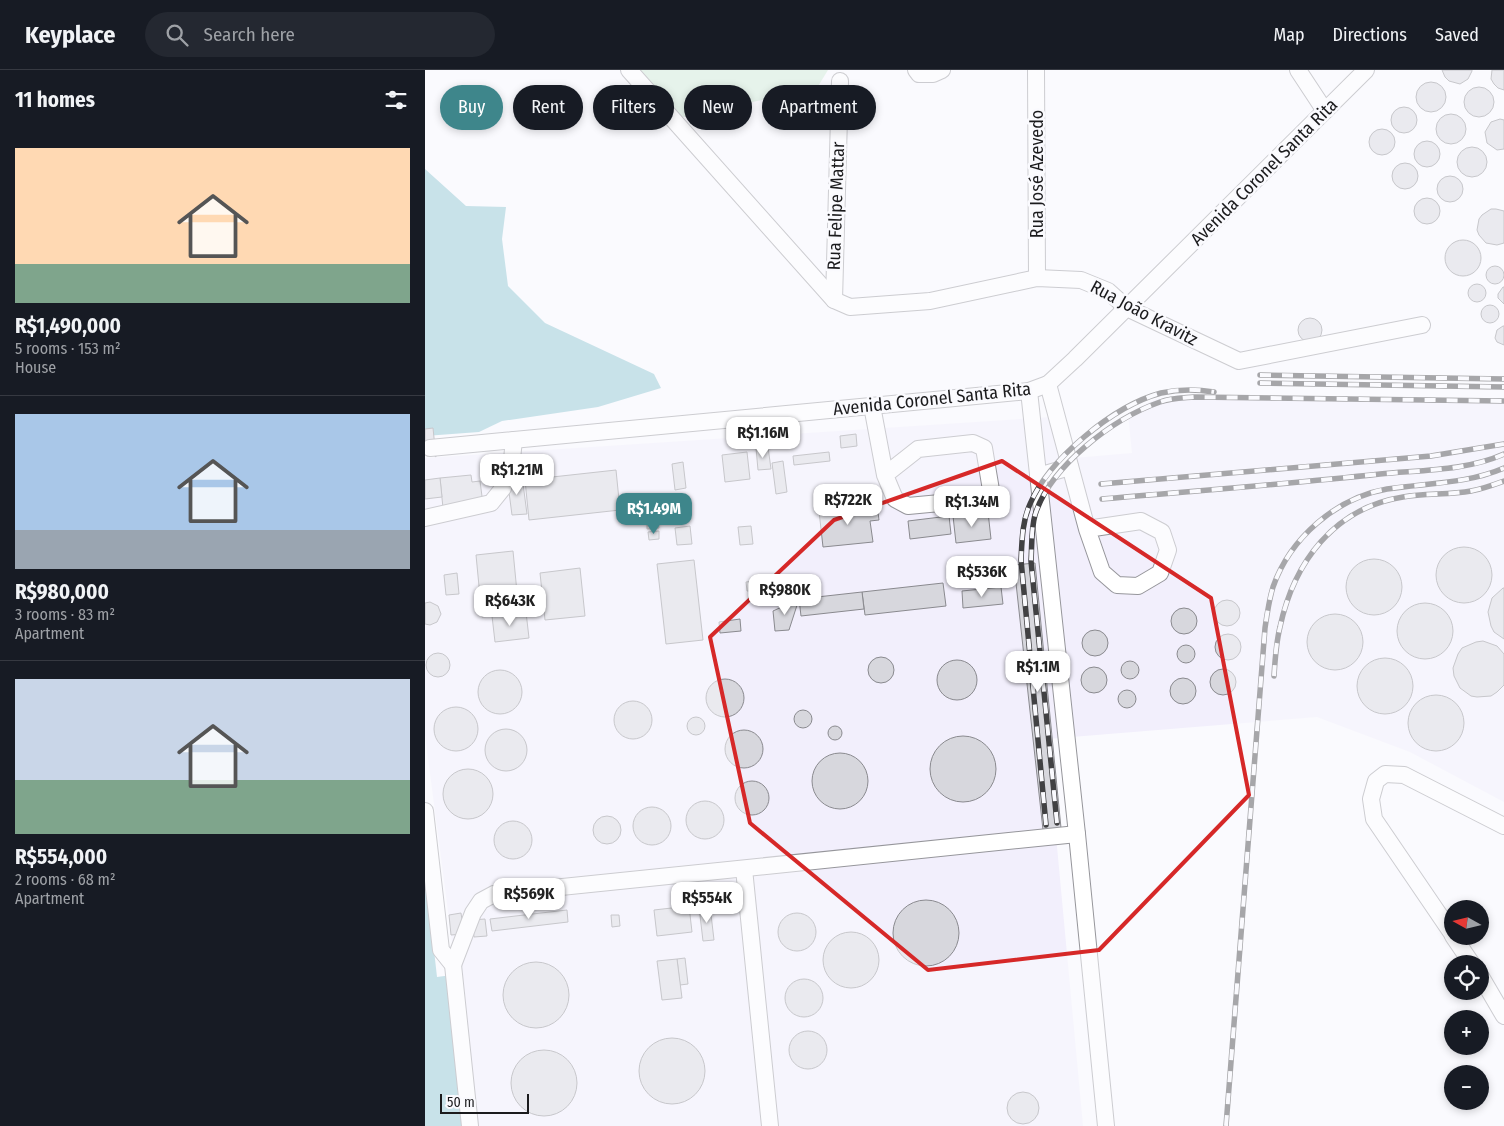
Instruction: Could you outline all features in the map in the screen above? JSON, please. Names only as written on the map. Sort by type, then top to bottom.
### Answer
[{"type":"street","points":[[629,70],[834,300]]},
{"type":"street","points":[[916,70],[919,74],[933,74],[942,70]]},
{"type":"street","name":"Rua José Azevedo","points":[[1036,70],[1037,278]]},
{"type":"street","points":[[1297,70],[1325,111]]},
{"type":"street","name":"Avenida Coronel Santa Rita","points":[[430,448],[1029,391],[1048,384],[1366,70]]},
{"type":"street","name":"Rua Felipe Mattar","points":[[834,300],[840,81]]},
{"type":"street","name":"Rua João Kravitz","points":[[834,300],[850,307],[930,301],[1037,278],[1081,280],[1109,292],[1127,308],[1239,361],[1422,324]]},
{"type":"street","points":[[1048,384],[1087,529],[1102,572],[1117,585],[1139,586],[1160,573],[1168,550],[1162,532],[1141,521],[1087,529]]},
{"type":"street","points":[[1029,391],[1077,834],[1106,1126]]},
{"type":"street","points":[[872,406],[885,475],[895,499],[908,506],[983,499],[991,490],[984,448],[973,443],[918,449],[885,475]]},
{"type":"street","points":[[425,518],[491,503],[503,488],[512,459],[514,440]]},
{"type":"street","points":[[1038,476],[1070,467]]},
{"type":"street","points":[[1444,923],[1374,819],[1371,799],[1376,781],[1385,774],[1404,775],[1504,826]]},
{"type":"street","points":[[425,811],[441,950],[453,965]]},
{"type":"street","points":[[470,1126],[453,965],[473,913],[481,901],[494,894],[1077,834]]},
{"type":"street","points":[[744,869],[769,1126]]},
{"type":"street","points":[[1489,990],[1504,1016]]},
{"type":"highlighted area","points":[[1002,461],[1211,598],[1249,795],[1099,950],[928,970],[750,823],[710,637],[834,520]]},
{"type":"shaded area","points":[[1156,399],[1504,399],[1504,802],[1410,752],[1317,717],[1047,739],[1083,1126],[476,1126],[425,735],[425,458],[1052,417],[1074,458],[1132,453],[1128,413]]},
{"type":"green space","points":[[632,70],[828,70],[819,85],[762,85],[762,100],[752,102],[752,85],[684,85],[684,117],[674,119],[674,85],[645,85]]},
{"type":"water","points":[[425,169],[466,206],[506,207],[502,239],[508,286],[545,323],[654,374],[661,388],[598,407],[502,421],[479,432],[425,436]]},
{"type":"water","points":[[425,870],[437,977],[452,975],[464,1126],[425,1126]]},
{"type":"building","points":[[1442,70],[1472,71],[1468,79],[1460,84],[1449,81]]},
{"type":"building","points":[[1492,70],[1504,70],[1504,90],[1498,88],[1491,79]]},
{"type":"building","points":[[1431,82],[1442,86],[1446,97],[1442,108],[1431,112],[1420,108],[1416,97],[1420,86]]},
{"type":"building","points":[[1479,87],[1490,91],[1494,102],[1490,113],[1479,117],[1468,113],[1464,102],[1468,91]]},
{"type":"building","points":[[1404,107],[1413,111],[1417,120],[1413,129],[1404,133],[1395,129],[1391,120],[1395,111]]},
{"type":"building","points":[[1451,114],[1462,118],[1466,129],[1462,140],[1451,144],[1440,140],[1436,129],[1440,118]]},
{"type":"building","points":[[1500,119],[1504,120],[1504,149],[1497,150],[1487,143],[1485,132],[1491,122]]},
{"type":"building","points":[[1382,129],[1391,133],[1395,142],[1391,151],[1382,155],[1373,151],[1369,142],[1373,133]]},
{"type":"building","points":[[1427,141],[1436,145],[1440,154],[1436,163],[1427,167],[1418,163],[1414,154],[1418,145]]},
{"type":"building","points":[[1472,147],[1483,151],[1487,162],[1483,173],[1472,177],[1461,173],[1457,162],[1461,151]]},
{"type":"building","points":[[1405,163],[1414,167],[1418,176],[1414,185],[1405,189],[1396,185],[1392,176],[1396,167]]},
{"type":"building","points":[[1450,176],[1459,180],[1463,189],[1459,198],[1450,202],[1441,198],[1437,189],[1441,180]]},
{"type":"building","points":[[1427,198],[1436,202],[1440,211],[1436,220],[1427,224],[1418,220],[1414,211],[1418,202]]},
{"type":"building","points":[[1491,209],[1504,211],[1504,243],[1497,245],[1486,243],[1477,230],[1479,219]]},
{"type":"building","points":[[1463,240],[1470,241],[1476,245],[1480,251],[1480,265],[1476,271],[1470,275],[1463,276],[1456,275],[1450,271],[1446,265],[1445,258],[1446,251],[1450,245],[1456,241]]},
{"type":"building","points":[[1491,266],[1499,266],[1504,271],[1502,282],[1491,284],[1486,279],[1486,271]]},
{"type":"building","points":[[1473,284],[1481,284],[1486,289],[1484,300],[1473,302],[1468,297],[1468,289]]},
{"type":"building","points":[[1503,287],[1504,304],[1498,298],[1498,294]]},
{"type":"building","points":[[1486,305],[1494,305],[1499,310],[1497,321],[1486,323],[1481,318],[1481,310]]},
{"type":"building","points":[[1310,318],[1319,321],[1322,330],[1319,339],[1310,342],[1301,339],[1298,330],[1301,321]]},
{"type":"building","points":[[1503,326],[1504,345],[1497,342],[1495,338],[1497,330]]},
{"type":"building","points":[[433,428],[436,457],[425,448],[425,429]]},
{"type":"building","points":[[856,434],[857,446],[841,448],[840,436]]},
{"type":"building","points":[[768,447],[771,469],[758,470],[756,448]]},
{"type":"building","points":[[747,452],[750,479],[725,482],[722,455]]},
{"type":"building","points":[[829,452],[830,461],[794,465],[793,456]]},
{"type":"building","points":[[783,461],[787,492],[776,494],[772,463]]},
{"type":"building","points":[[683,462],[686,488],[675,490],[672,464]]},
{"type":"building","points":[[616,470],[620,510],[529,520],[525,480]]},
{"type":"building","points":[[471,475],[472,482],[480,481],[483,504],[443,508],[440,478]]},
{"type":"building","points":[[522,476],[527,514],[512,515],[507,477]]},
{"type":"building","points":[[440,478],[442,497],[425,499],[425,480]]},
{"type":"building","points":[[877,505],[879,520],[870,521],[873,542],[823,547],[819,511]]},
{"type":"building","points":[[687,506],[688,517],[647,522],[645,511]]},
{"type":"building","points":[[988,512],[991,539],[956,543],[953,516]]},
{"type":"building","points":[[949,516],[951,534],[910,539],[908,521]]},
{"type":"building","points":[[658,521],[659,528],[647,529],[647,522]]},
{"type":"building","points":[[690,526],[692,544],[677,545],[675,528]]},
{"type":"building","points":[[751,526],[753,544],[740,545],[738,527]]},
{"type":"building","points":[[659,531],[659,539],[649,540],[648,532]]},
{"type":"building","points":[[1464,547],[1475,549],[1484,555],[1490,564],[1492,575],[1490,586],[1484,595],[1475,601],[1464,603],[1453,601],[1444,595],[1438,586],[1436,575],[1438,564],[1444,555],[1453,549]]},
{"type":"building","points":[[513,551],[519,613],[482,617],[476,555]]},
{"type":"building","points":[[1374,559],[1385,561],[1394,567],[1400,576],[1402,587],[1400,598],[1394,607],[1385,613],[1374,615],[1363,613],[1354,607],[1348,598],[1346,587],[1348,576],[1354,567],[1363,561]]},
{"type":"building","points":[[694,560],[703,640],[666,644],[657,564]]},
{"type":"building","points":[[1035,563],[1061,828],[1043,830],[1014,565]]},
{"type":"building","points":[[580,568],[585,616],[545,620],[540,573]]},
{"type":"building","points":[[457,573],[459,594],[446,595],[444,575]]},
{"type":"building","points":[[762,580],[763,590],[747,591],[746,582]]},
{"type":"building","points":[[943,583],[946,606],[865,615],[862,592]]},
{"type":"building","points":[[1001,587],[1003,604],[963,608],[962,591]]},
{"type":"building","points":[[1503,588],[1504,639],[1494,632],[1488,612],[1492,598]]},
{"type":"building","points":[[862,592],[864,609],[801,616],[799,599]]},
{"type":"building","points":[[799,599],[789,630],[775,631],[773,611]]},
{"type":"building","points":[[1227,600],[1236,604],[1240,613],[1236,622],[1227,626],[1218,622],[1214,613],[1218,604]]},
{"type":"building","points":[[430,602],[438,606],[441,614],[437,622],[430,625],[425,624],[425,603]]},
{"type":"building","points":[[1425,603],[1436,605],[1445,611],[1451,620],[1453,631],[1451,642],[1445,651],[1436,657],[1425,659],[1414,657],[1405,651],[1399,642],[1397,631],[1399,620],[1405,611],[1414,605]]},
{"type":"building","points":[[1184,608],[1193,612],[1197,621],[1193,630],[1184,634],[1175,630],[1171,621],[1175,612]]},
{"type":"building","points":[[526,612],[529,638],[495,642],[492,616]]},
{"type":"building","points":[[1335,614],[1346,616],[1355,622],[1361,631],[1363,642],[1361,653],[1355,662],[1346,668],[1335,670],[1324,668],[1315,662],[1309,653],[1307,642],[1309,631],[1315,622],[1324,616]]},
{"type":"building","points":[[740,619],[741,631],[720,633],[719,622]]},
{"type":"building","points":[[1095,630],[1104,634],[1108,643],[1104,652],[1095,656],[1086,652],[1082,643],[1086,634]]},
{"type":"building","points":[[1228,634],[1237,638],[1241,647],[1237,656],[1228,660],[1219,656],[1215,647],[1219,638]]},
{"type":"building","points":[[1483,641],[1497,646],[1504,654],[1504,685],[1491,696],[1477,697],[1471,696],[1460,688],[1454,676],[1453,668],[1462,648]]},
{"type":"building","points":[[1182,645],[1190,645],[1195,650],[1193,661],[1182,663],[1177,658],[1177,650]]},
{"type":"building","points":[[438,653],[447,656],[450,665],[447,674],[438,677],[429,674],[426,665],[429,656]]},
{"type":"building","points":[[881,657],[890,661],[894,670],[890,679],[881,683],[872,679],[868,670],[872,661]]},
{"type":"building","points":[[1385,658],[1396,660],[1405,666],[1411,675],[1413,686],[1411,697],[1405,706],[1396,712],[1385,714],[1374,712],[1365,706],[1359,697],[1357,686],[1359,675],[1365,666],[1374,660]]},
{"type":"building","points":[[961,660],[968,663],[974,669],[977,680],[976,688],[968,697],[961,700],[953,700],[946,697],[938,688],[937,676],[940,669],[949,661]]},
{"type":"building","points":[[1126,661],[1134,661],[1139,666],[1137,677],[1126,679],[1121,674],[1121,666]]},
{"type":"building","points":[[1094,667],[1103,671],[1107,680],[1103,689],[1094,693],[1085,689],[1081,680],[1085,671]]},
{"type":"building","points":[[1223,669],[1232,673],[1236,682],[1232,691],[1223,695],[1214,691],[1210,682],[1214,673]]},
{"type":"building","points":[[500,670],[512,674],[518,680],[522,692],[518,704],[512,710],[500,714],[488,710],[482,704],[478,692],[482,680],[488,674]]},
{"type":"building","points":[[1183,678],[1192,682],[1196,691],[1192,700],[1183,704],[1174,700],[1170,691],[1174,682]]},
{"type":"building","points":[[725,679],[732,680],[738,685],[743,691],[743,705],[738,711],[732,716],[725,717],[718,716],[712,711],[707,705],[706,698],[707,691],[712,685],[718,680]]},
{"type":"building","points":[[1123,690],[1131,690],[1136,695],[1134,706],[1123,708],[1118,703],[1118,695]]},
{"type":"building","points":[[1436,695],[1447,697],[1456,703],[1462,712],[1464,723],[1462,734],[1456,743],[1447,749],[1436,751],[1425,749],[1416,743],[1410,734],[1408,723],[1410,712],[1416,703],[1425,697]]},
{"type":"building","points":[[633,701],[640,702],[646,707],[651,713],[651,727],[646,733],[640,738],[633,739],[626,738],[620,733],[615,727],[614,720],[615,713],[620,707],[626,702]]},
{"type":"building","points":[[456,707],[468,711],[474,717],[478,729],[474,741],[468,747],[456,751],[444,747],[438,741],[434,729],[438,717],[444,711]]},
{"type":"building","points":[[799,710],[807,710],[812,715],[810,726],[799,728],[794,723],[794,715]]},
{"type":"building","points":[[696,717],[704,722],[705,726],[700,734],[696,735],[688,730],[687,726],[692,718]]},
{"type":"building","points":[[832,726],[838,726],[842,733],[838,740],[832,740],[828,736],[828,730]]},
{"type":"building","points":[[502,729],[510,729],[521,735],[527,750],[521,765],[510,771],[502,771],[491,765],[485,754],[485,746],[491,735]]},
{"type":"building","points":[[744,730],[751,731],[757,736],[762,742],[762,756],[757,762],[751,767],[744,768],[737,767],[731,762],[726,756],[725,749],[726,742],[731,736],[737,731]]},
{"type":"building","points":[[963,736],[976,738],[986,746],[994,756],[996,769],[994,782],[986,792],[976,800],[963,802],[950,800],[940,792],[932,782],[930,769],[932,756],[940,746],[950,738]]},
{"type":"building","points":[[840,753],[851,755],[860,761],[866,770],[868,781],[866,792],[860,801],[851,807],[840,809],[829,807],[820,801],[814,792],[812,781],[814,770],[820,761],[829,755]]},
{"type":"building","points":[[463,769],[473,769],[486,776],[493,789],[493,799],[486,812],[473,819],[463,819],[454,815],[447,808],[443,799],[443,789],[447,780],[454,773]]},
{"type":"building","points":[[752,781],[764,786],[769,798],[764,810],[752,815],[740,810],[735,798],[740,786]]},
{"type":"building","points":[[705,801],[712,802],[718,807],[723,813],[723,827],[718,833],[712,838],[705,839],[698,838],[692,833],[687,827],[686,820],[687,813],[692,807],[698,802]]},
{"type":"building","points":[[652,807],[659,808],[665,813],[670,819],[670,833],[665,839],[659,844],[652,845],[645,844],[639,839],[634,833],[633,826],[634,819],[639,813],[645,808]]},
{"type":"building","points":[[607,816],[617,820],[621,830],[617,840],[607,844],[597,840],[593,830],[597,820]]},
{"type":"building","points":[[513,821],[527,826],[532,840],[527,854],[513,859],[499,854],[494,840],[499,826]]},
{"type":"building","points":[[926,900],[939,903],[949,910],[956,920],[959,933],[956,946],[949,956],[939,963],[926,966],[913,963],[903,956],[896,946],[893,933],[896,920],[903,910],[913,903]]},
{"type":"building","points":[[689,906],[692,932],[657,936],[654,910]]},
{"type":"building","points":[[710,906],[714,940],[703,941],[699,907]]},
{"type":"building","points":[[567,910],[568,922],[492,931],[490,919]]},
{"type":"building","points":[[461,913],[464,934],[451,935],[449,915]]},
{"type":"building","points":[[797,913],[804,914],[810,919],[815,925],[815,939],[810,945],[804,950],[797,951],[790,950],[784,945],[779,939],[778,932],[779,925],[784,919],[790,914]]},
{"type":"building","points":[[611,915],[619,915],[620,926],[612,927]]},
{"type":"building","points":[[485,919],[487,936],[474,937],[472,920]]},
{"type":"building","points":[[851,932],[862,934],[871,940],[877,949],[879,960],[877,971],[871,980],[862,986],[851,988],[840,986],[831,980],[825,971],[823,960],[825,949],[831,940],[840,934]]},
{"type":"building","points":[[685,958],[688,984],[680,985],[677,959]]},
{"type":"building","points":[[677,959],[682,998],[662,1000],[657,961]]},
{"type":"building","points":[[536,962],[549,965],[559,972],[566,982],[569,995],[566,1008],[559,1018],[549,1025],[536,1028],[523,1025],[513,1018],[506,1008],[503,995],[506,982],[513,972],[523,965]]},
{"type":"building","points":[[804,979],[811,980],[817,985],[822,991],[822,1005],[817,1011],[811,1016],[804,1017],[797,1016],[791,1011],[786,1005],[785,998],[786,991],[791,985],[797,980]]},
{"type":"building","points":[[808,1031],[815,1032],[821,1037],[826,1043],[826,1057],[821,1063],[815,1068],[808,1069],[801,1068],[795,1063],[790,1057],[789,1050],[790,1043],[795,1037],[801,1032]]},
{"type":"building","points":[[672,1038],[685,1041],[695,1048],[702,1058],[705,1071],[702,1084],[695,1094],[685,1101],[672,1104],[659,1101],[649,1094],[642,1084],[639,1071],[642,1058],[649,1048],[659,1041]]},
{"type":"building","points":[[544,1050],[557,1052],[567,1060],[575,1070],[577,1083],[575,1096],[567,1106],[557,1114],[544,1116],[531,1114],[521,1106],[513,1096],[511,1083],[513,1070],[521,1060],[531,1052]]},
{"type":"building","points":[[1023,1092],[1035,1096],[1039,1108],[1035,1120],[1023,1124],[1011,1120],[1007,1108],[1011,1096]]},
{"type":"railway","points":[[1260,375],[1504,379]]},
{"type":"railway","points":[[1260,383],[1504,387]]},
{"type":"railway","points":[[1046,825],[1021,560],[1027,511],[1039,487],[1052,470],[1085,436],[1103,422],[1142,400],[1161,393],[1187,390],[1214,392]]},
{"type":"railway","points":[[1057,823],[1031,561],[1032,532],[1035,515],[1054,479],[1069,462],[1086,446],[1123,420],[1142,409],[1173,399],[1194,397],[1504,401]]},
{"type":"railway","points":[[1101,484],[1431,456],[1504,444]]},
{"type":"railway","points":[[1102,499],[1443,469],[1474,464],[1504,454]]},
{"type":"railway","points":[[1226,1126],[1265,628],[1273,587],[1291,552],[1303,537],[1317,523],[1350,501],[1387,489],[1461,480],[1504,468]]},
{"type":"railway","points":[[1274,676],[1279,633],[1286,603],[1295,581],[1307,560],[1337,526],[1357,513],[1378,503],[1403,497],[1471,491],[1504,481]]}]
